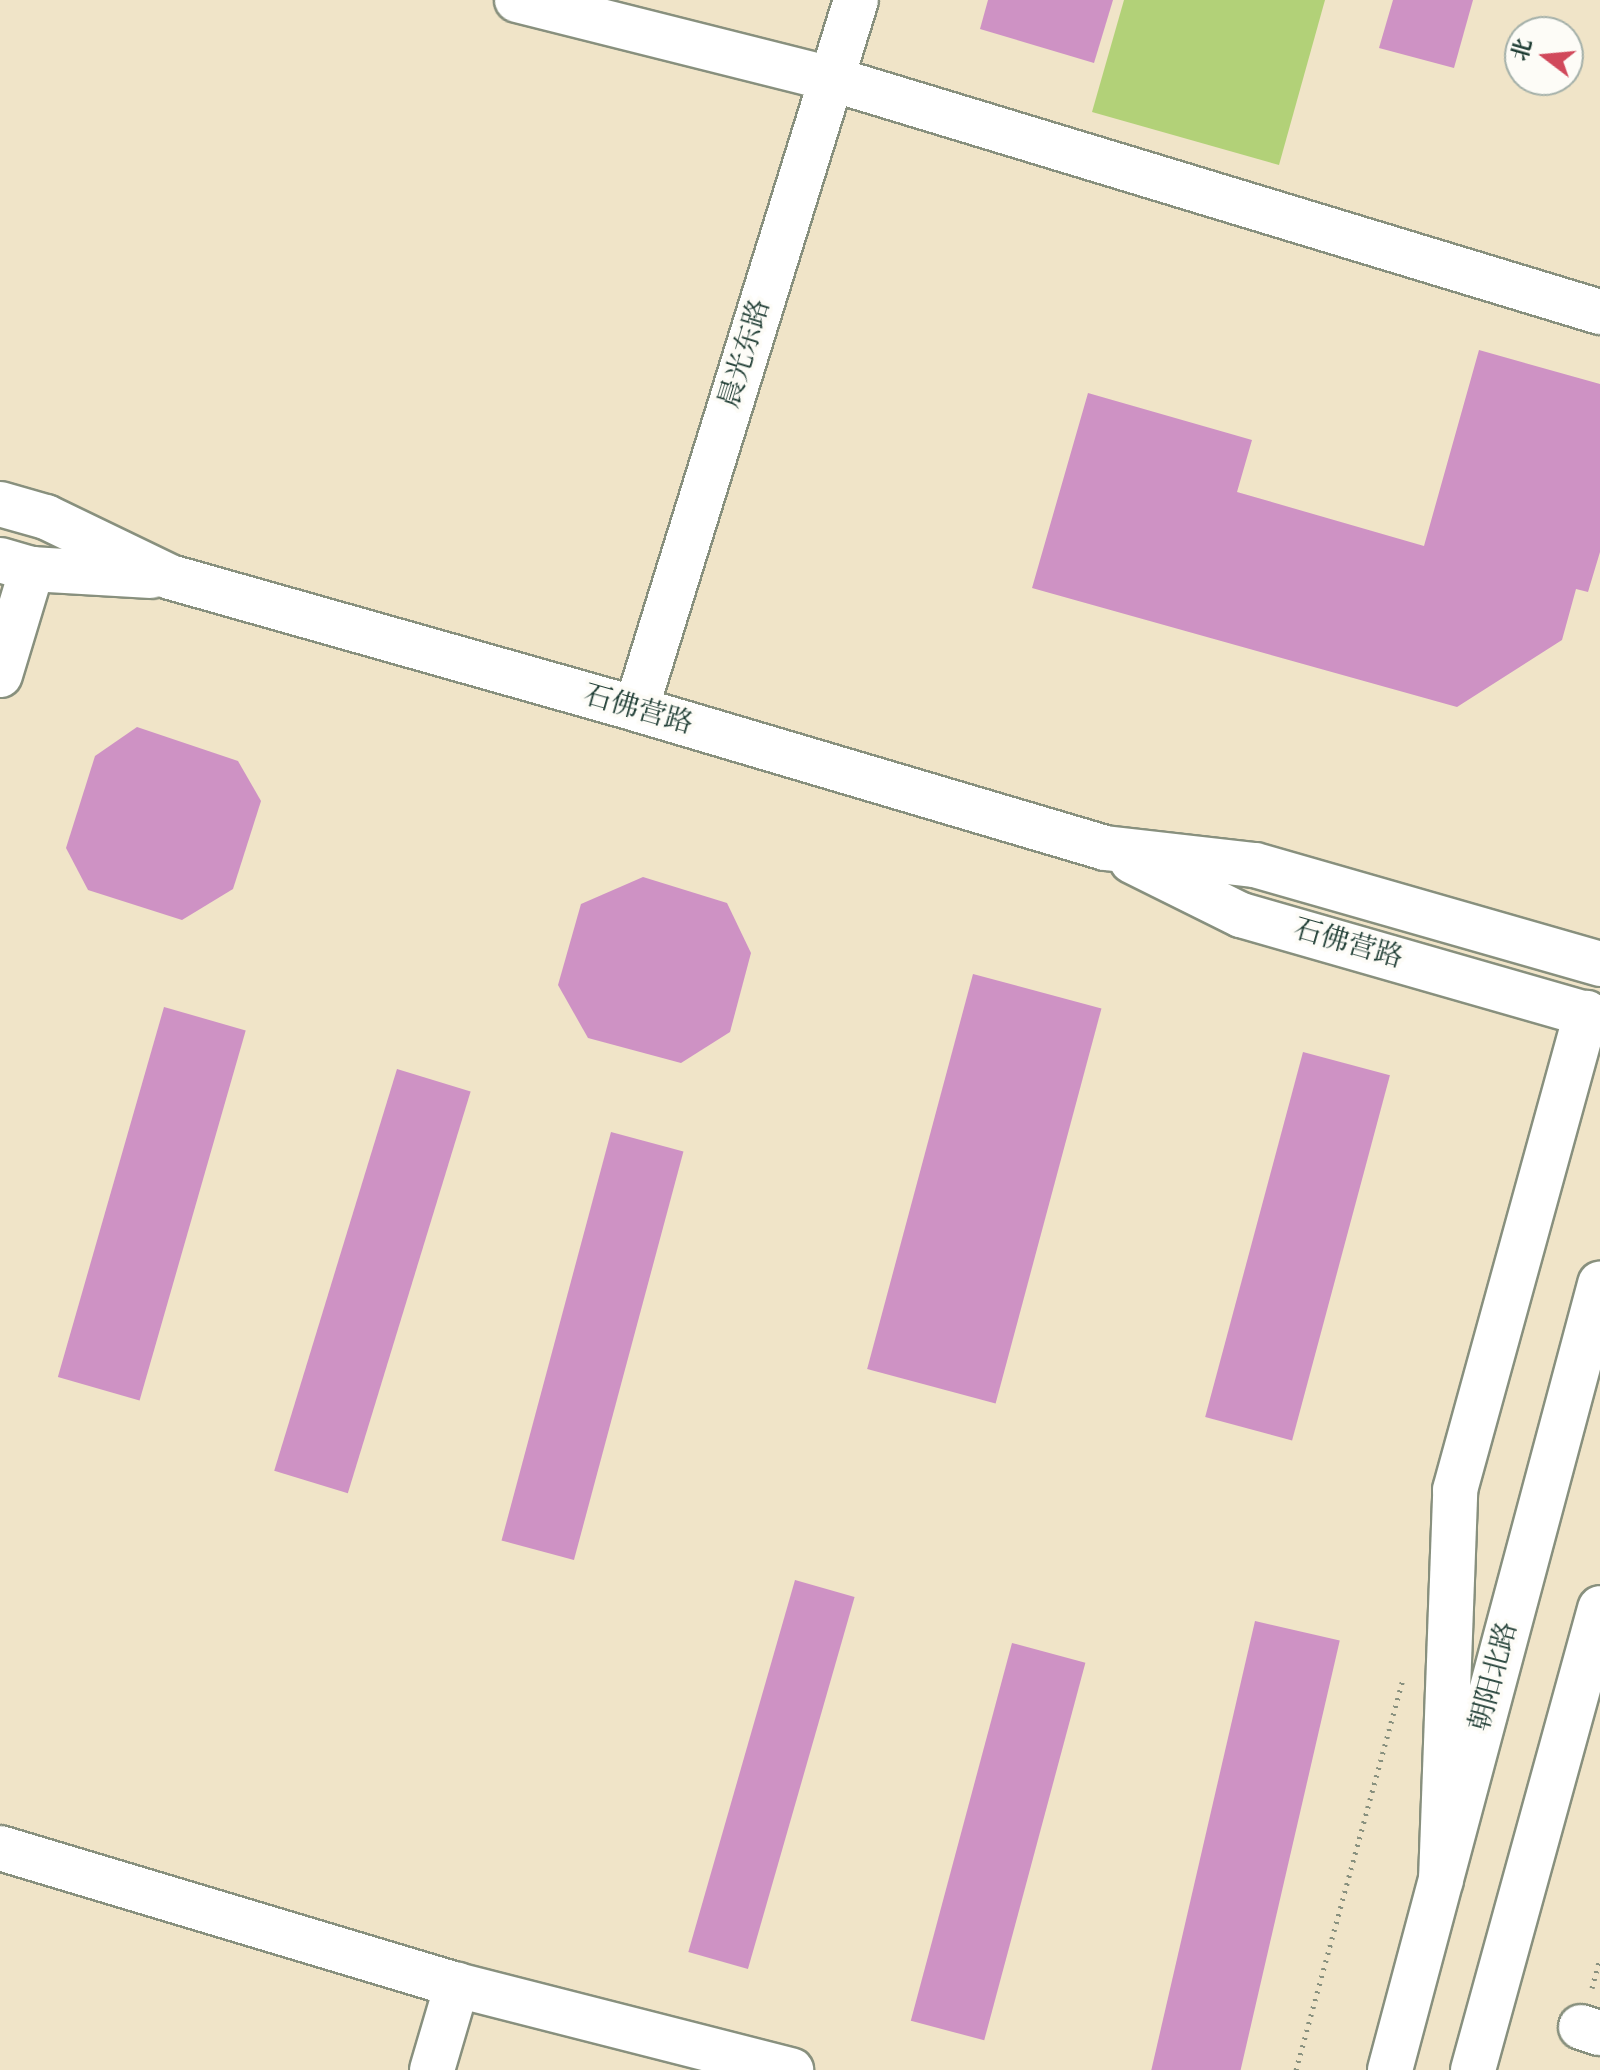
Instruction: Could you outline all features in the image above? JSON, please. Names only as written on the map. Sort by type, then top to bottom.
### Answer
[{"type":"street","points":[[517,0],[832,79],[1600,312]]},
{"type":"street","name":"晨光东路","points":[[636,709],[856,0]]},
{"type":"street","name":"石佛营路","points":[[0,504],[46,517],[170,577],[636,709],[1105,848],[1241,915],[1593,1016]]},
{"type":"street","points":[[0,675],[16,564]]},
{"type":"street","name":"石佛营路","points":[[16,564],[170,577]]},
{"type":"street","name":"石佛营路","points":[[1105,848],[1255,865],[1600,964]]},
{"type":"street","points":[[1441,1880],[1455,1490],[1593,1016]]},
{"type":"street","name":"朝阳北路","points":[[1390,2070],[1600,1284]]},
{"type":"street","points":[[1473,2070],[1600,1608]]},
{"type":"street","points":[[0,1848],[457,1985],[791,2070]]},
{"type":"street","points":[[432,2070],[457,1985]]},
{"type":"path","points":[[1296,2070],[1405,1673]]},
{"type":"green space","points":[[1124,0],[1325,0],[1279,165],[1092,112]]},
{"type":"building","points":[[988,0],[1113,0],[1094,63],[980,29]]},
{"type":"building","points":[[1393,0],[1473,0],[1454,68],[1379,48]]},
{"type":"building","points":[[1479,350],[1600,384],[1600,552],[1588,592],[1576,589],[1562,640],[1457,707],[1032,588],[1088,393],[1252,440],[1237,492],[1424,546]]},
{"type":"building","points":[[137,727],[238,761],[261,801],[233,889],[182,920],[88,890],[66,848],[95,756]]},
{"type":"building","points":[[643,877],[727,903],[751,953],[730,1032],[681,1063],[588,1038],[558,985],[581,904]]},
{"type":"building","points":[[973,974],[1101,1008],[996,1403],[867,1369]]},
{"type":"building","points":[[164,1007],[246,1030],[140,1401],[58,1377]]},
{"type":"building","points":[[1303,1052],[1390,1075],[1292,1440],[1205,1417]]},
{"type":"building","points":[[397,1069],[471,1092],[348,1493],[274,1471]]},
{"type":"building","points":[[611,1132],[683,1151],[574,1560],[502,1541]]},
{"type":"building","points":[[795,1580],[855,1597],[748,1969],[688,1952]]},
{"type":"building","points":[[1255,1621],[1340,1641],[1241,2070],[1151,2070]]},
{"type":"building","points":[[1012,1643],[1085,1663],[984,2040],[911,2021]]}]
